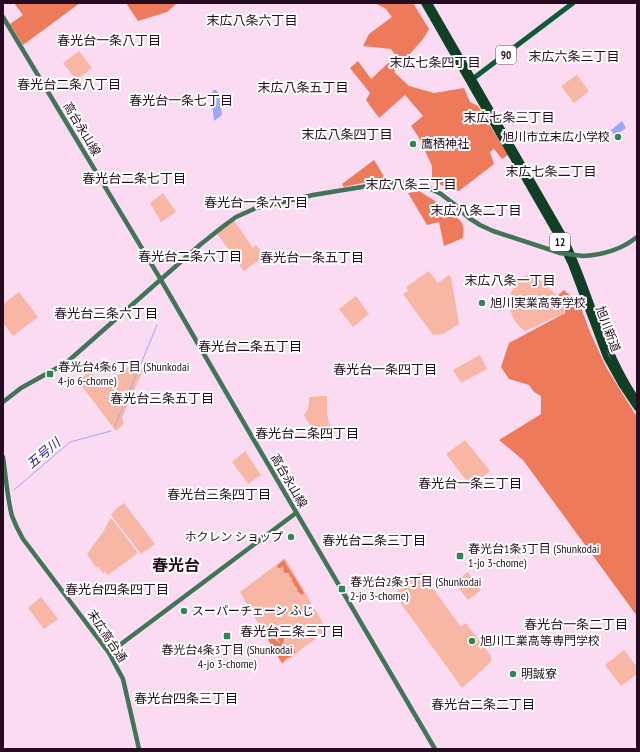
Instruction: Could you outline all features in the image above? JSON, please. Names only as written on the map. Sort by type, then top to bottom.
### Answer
[{"type":"highway","name":"旭川新道","points":[[424,3],[542,198],[571,251],[610,350],[637,400]]},
{"type":"highway","name":"旭川新道","points":[[429,3],[470,80],[556,233],[571,264],[606,356],[621,384],[637,408]]},
{"type":"main road","name":"90","points":[[470,80],[574,3]]},
{"type":"street","name":"高台永山線","points":[[3,17],[161,280],[435,749]]},
{"type":"street","points":[[3,402],[21,388],[66,363],[201,244],[236,217],[256,208],[313,195],[394,182],[416,184],[431,189],[449,199],[469,218],[480,225],[493,231],[560,253],[594,256],[622,248],[637,237]]},
{"type":"street","name":"末広高台通","points":[[3,458],[13,517],[23,539],[109,653],[123,679],[139,749]]},
{"type":"street","points":[[109,653],[296,512]]},
{"type":"shaded area","points":[[14,3],[80,3],[23,45],[10,24],[23,15]]},
{"type":"shaded area","points":[[126,3],[177,3],[167,12],[138,21]]},
{"type":"shaded area","points":[[375,3],[413,3],[429,29],[423,39],[394,72],[409,86],[434,93],[464,88],[470,102],[478,106],[508,155],[502,159],[494,149],[490,152],[494,164],[459,191],[450,189],[432,181],[432,166],[418,136],[411,126],[423,116],[405,95],[379,118],[366,100],[370,93],[350,68],[358,61],[371,79],[396,56],[391,49],[363,46],[369,34],[392,17],[386,9]]},
{"type":"shaded area","points":[[79,51],[92,68],[76,80],[63,63]]},
{"type":"shaded area","points":[[577,75],[588,92],[574,103],[561,86]]},
{"type":"shaded area","points":[[374,160],[385,178],[344,187],[342,184]]},
{"type":"shaded area","points":[[419,191],[457,217],[463,226],[463,238],[444,246],[439,222],[427,225],[408,193]]},
{"type":"shaded area","points":[[163,193],[176,212],[161,222],[150,203]]},
{"type":"shaded area","points":[[233,219],[253,248],[256,245],[265,256],[244,271],[216,232]]},
{"type":"shaded area","points":[[429,271],[438,283],[449,275],[451,277],[459,324],[443,334],[433,335],[403,294],[408,291],[406,287]]},
{"type":"shaded area","points":[[533,274],[564,302],[564,313],[525,331],[515,321],[510,308],[510,302],[513,289],[520,279]]},
{"type":"shaded area","points":[[564,290],[578,300],[590,332],[606,367],[637,417],[637,616],[523,460],[499,440],[541,414],[541,396],[534,392],[529,385],[509,379],[501,367],[509,343],[565,313],[565,301],[558,295]]},
{"type":"shaded area","points":[[19,292],[38,317],[13,336],[3,323],[3,304]]},
{"type":"shaded area","points":[[356,296],[369,314],[353,327],[339,309]]},
{"type":"shaded area","points":[[480,355],[487,369],[461,383],[453,370]]},
{"type":"shaded area","points":[[136,361],[143,370],[122,418],[124,424],[116,431],[78,381],[91,371],[102,387]]},
{"type":"shaded area","points":[[327,396],[327,414],[329,423],[335,433],[326,441],[319,430],[312,428],[304,415],[307,411],[309,397]]},
{"type":"shaded area","points":[[465,440],[490,471],[477,481],[473,489],[446,454]]},
{"type":"shaded area","points":[[245,451],[261,475],[248,484],[232,462]]},
{"type":"shaded area","points":[[124,503],[155,544],[141,554],[111,515]]},
{"type":"shaded area","points":[[110,519],[112,519],[138,553],[108,575],[105,572],[103,573],[98,566],[96,568],[87,554],[103,532]]},
{"type":"shaded area","points":[[285,558],[327,630],[282,664],[240,592]]},
{"type":"shaded area","points":[[284,560],[304,593],[302,595],[297,591],[297,588],[294,585],[289,573],[284,573],[283,566],[278,568],[277,566]]},
{"type":"shaded area","points":[[421,572],[461,627],[466,623],[491,656],[491,662],[462,688],[394,594]]},
{"type":"shaded area","points":[[468,572],[481,590],[468,600],[454,582]]},
{"type":"shaded area","points":[[41,597],[58,619],[44,629],[28,608]]},
{"type":"shaded area","points":[[274,627],[280,629],[280,634],[284,636],[283,646],[281,650],[278,651],[281,656],[284,656],[290,649],[294,648],[295,652],[293,656],[287,658],[282,663],[264,633],[264,631],[268,634],[273,634],[273,638],[279,643],[280,642],[273,632]]},
{"type":"shaded area","points":[[624,650],[637,667],[637,674],[621,686],[605,665]]},
{"type":"water","points":[[213,90],[216,90],[219,94],[222,115],[214,121],[211,95]]},
{"type":"water","points":[[622,121],[626,128],[615,136],[611,130]]},
{"type":"waterway","name":"五号川","points":[[115,426],[157,325]]},
{"type":"waterway","name":"五号川","points":[[14,490],[70,442],[111,431]]},
{"type":"place","name":"旭川市立末広小学校","points":[[618,137]]},
{"type":"place","name":"鷹栖神社","points":[[413,144]]},
{"type":"place","name":"旭川実業高等学校","points":[[482,303]]},
{"type":"place","name":"春光台4条6丁目 (Shunkodai 4-jo 6-chome)","points":[[50,374]]},
{"type":"place","name":"ホクレン ショップ","points":[[291,537]]},
{"type":"place","name":"春光台1条3丁目 (Shunkodai 1-jo 3-chome)","points":[[460,556]]},
{"type":"place","name":"春光台2条3丁目 (Shunkodai 2-jo 3-chome)","points":[[342,589]]},
{"type":"place","name":"スーパーチェーン ふじ","points":[[184,611]]},
{"type":"place","name":"春光台4条3丁目 (Shunkodai 4-jo 3-chome)","points":[[227,636]]},
{"type":"place","name":"旭川工業高等専門学校","points":[[472,641]]},
{"type":"place","name":"明誠寮","points":[[513,674]]},
{"type":"district","name":"末広八条六丁目","points":[[252,20]]},
{"type":"district","name":"春光台一条八丁目","points":[[109,40]]},
{"type":"district","name":"末広六条三丁目","points":[[574,56]]},
{"type":"district","name":"末広七条四丁目","points":[[435,62]]},
{"type":"district","name":"春光台二条八丁目","points":[[69,84]]},
{"type":"district","name":"末広八条五丁目","points":[[303,87]]},
{"type":"district","name":"春光台一条七丁目","points":[[181,100]]},
{"type":"district","name":"末広七条三丁目","points":[[509,117]]},
{"type":"district","name":"末広八条四丁目","points":[[347,134]]},
{"type":"district","name":"末広七条二丁目","points":[[551,171]]},
{"type":"district","name":"春光台二条七丁目","points":[[134,178]]},
{"type":"district","name":"末広八条三丁目","points":[[411,184]]},
{"type":"district","name":"春光台一条六丁目","points":[[256,202]]},
{"type":"district","name":"末広八条二丁目","points":[[476,210]]},
{"type":"district","name":"春光台二条六丁目","points":[[190,256]]},
{"type":"district","name":"春光台一条五丁目","points":[[312,257]]},
{"type":"district","name":"末広八条一丁目","points":[[510,280]]},
{"type":"district","name":"春光台三条六丁目","points":[[106,313]]},
{"type":"district","name":"春光台二条五丁目","points":[[250,346]]},
{"type":"district","name":"春光台一条四丁目","points":[[385,369]]},
{"type":"district","name":"春光台三条五丁目","points":[[162,398]]},
{"type":"district","name":"春光台二条四丁目","points":[[307,433]]},
{"type":"district","name":"春光台一条三丁目","points":[[470,483]]},
{"type":"district","name":"春光台三条四丁目","points":[[219,494]]},
{"type":"district","name":"春光台二条三丁目","points":[[374,540]]},
{"type":"district","name":"春光台","points":[[176,565]]},
{"type":"district","name":"春光台四条四丁目","points":[[117,589]]},
{"type":"district","name":"春光台一条二丁目","points":[[576,624]]},
{"type":"district","name":"春光台三条三丁目","points":[[292,631]]},
{"type":"district","name":"春光台四条三丁目","points":[[186,698]]},
{"type":"district","name":"春光台二条二丁目","points":[[483,704]]}]
